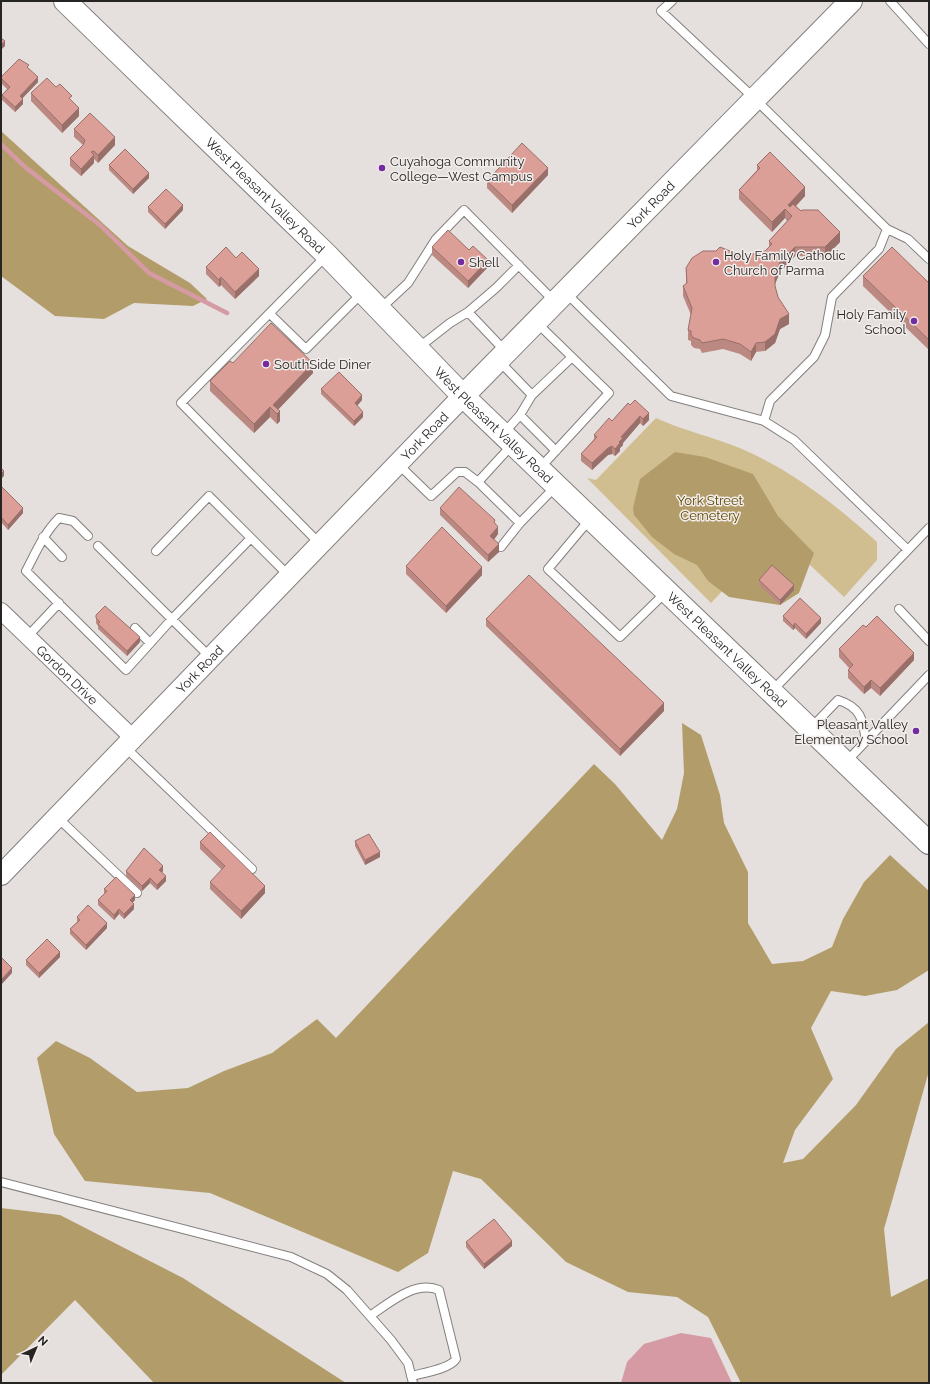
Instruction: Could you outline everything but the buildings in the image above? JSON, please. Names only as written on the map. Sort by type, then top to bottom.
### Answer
[{"type":"main road","name":"West Pleasant Valley Road","points":[[65,1],[327,255],[362,293],[464,396],[556,486],[929,843]]},
{"type":"main road","name":"York Road","points":[[464,396],[851,1]]},
{"type":"street","name":"York Road","points":[[1,875],[464,396]]},
{"type":"street","name":"Gordon Drive","points":[[1,611],[28,636],[129,743]]},
{"type":"lane","points":[[672,1],[661,11],[755,99],[888,229],[908,239],[929,259]]},
{"type":"lane","points":[[890,1],[929,44]]},
{"type":"lane","points":[[379,309],[408,283],[436,239],[464,210],[519,265],[561,297],[671,396],[764,421],[794,440],[908,550]]},
{"type":"lane","points":[[764,421],[770,401],[814,357],[825,335],[832,297],[879,249],[888,229]]},
{"type":"lane","points":[[321,544],[181,403],[327,255]]},
{"type":"lane","points":[[418,348],[450,323],[468,312],[496,288],[519,265]]},
{"type":"lane","points":[[270,314],[306,349],[362,293]]},
{"type":"lane","points":[[468,312],[532,396]]},
{"type":"lane","points":[[536,322],[609,393],[539,469]]},
{"type":"lane","points":[[478,482],[508,439],[520,415],[532,396],[572,357]]},
{"type":"lane","points":[[520,415],[556,451]]},
{"type":"lane","points":[[398,464],[431,496],[457,472],[465,472],[478,482],[520,523]]},
{"type":"lane","points":[[501,547],[520,523],[556,486]]},
{"type":"lane","points":[[156,551],[209,496],[290,576]]},
{"type":"lane","points":[[88,536],[73,521],[59,518],[49,528],[26,571],[126,670],[171,620],[251,538]]},
{"type":"lane","points":[[591,519],[548,569],[620,637],[667,591]]},
{"type":"lane","points":[[771,691],[929,528]]},
{"type":"lane","points":[[43,538],[62,557]]},
{"type":"lane","points":[[98,546],[210,658]]},
{"type":"lane","points":[[28,636],[59,604]]},
{"type":"lane","points":[[899,608],[929,641]]},
{"type":"lane","points":[[135,628],[150,643]]},
{"type":"lane","points":[[845,762],[929,675]]},
{"type":"lane","points":[[810,729],[838,700],[847,703],[857,712],[863,721],[866,741]]},
{"type":"lane","points":[[129,743],[252,869]]},
{"type":"lane","points":[[57,817],[137,893]]},
{"type":"lane","points":[[1,1182],[291,1257],[327,1274],[347,1290],[408,1363],[412,1380],[454,1363],[456,1359],[439,1290],[431,1287],[410,1291],[370,1316]]},
{"type":"green space","points":[[1,131],[128,246],[190,283],[207,299],[193,306],[134,303],[104,319],[55,316],[1,276]]},
{"type":"green space","name":"York Street Cemetery","points":[[656,418],[677,427],[742,449],[796,478],[830,502],[877,542],[877,560],[844,597],[776,533],[711,603],[587,478],[596,480]]},
{"type":"green space","points":[[675,452],[705,457],[753,474],[778,516],[814,553],[799,593],[780,605],[729,597],[708,581],[697,565],[674,554],[652,537],[634,515],[633,508],[640,479]]},
{"type":"green space","points":[[682,723],[701,735],[720,795],[724,823],[748,872],[748,923],[772,964],[803,961],[832,947],[843,919],[864,882],[890,855],[929,891],[929,970],[897,990],[865,996],[831,991],[811,1028],[833,1079],[795,1130],[783,1163],[803,1159],[856,1105],[896,1049],[929,1022],[929,1071],[884,1229],[891,1297],[929,1278],[929,1383],[741,1383],[708,1317],[677,1297],[628,1292],[566,1262],[481,1179],[453,1171],[428,1253],[398,1272],[210,1193],[85,1181],[54,1134],[37,1058],[56,1041],[90,1058],[137,1092],[188,1088],[224,1071],[272,1053],[317,1019],[336,1038],[594,764],[615,784],[662,840],[677,809],[684,773]]},
{"type":"green space","points":[[1,1208],[60,1215],[183,1278],[346,1383],[154,1383],[75,1300],[1,1375]]},
{"type":"shaded area","points":[[681,1333],[711,1338],[732,1383],[621,1383],[627,1362],[644,1344]]},
{"type":"waterway","points":[[1,144],[25,167],[100,225],[149,273],[227,313]]},
{"type":"place","name":"Cuyahoga Community College—West Campus","points":[[382,168]]},
{"type":"place","name":"Shell","points":[[461,262]]},
{"type":"place","name":"Holy Family Catholic Church of Parma","points":[[716,262]]},
{"type":"place","name":"Holy Family School","points":[[914,321]]},
{"type":"place","name":"SouthSide Diner","points":[[266,364]]},
{"type":"place","name":"Pleasant Valley Elementary School","points":[[916,731]]}]
